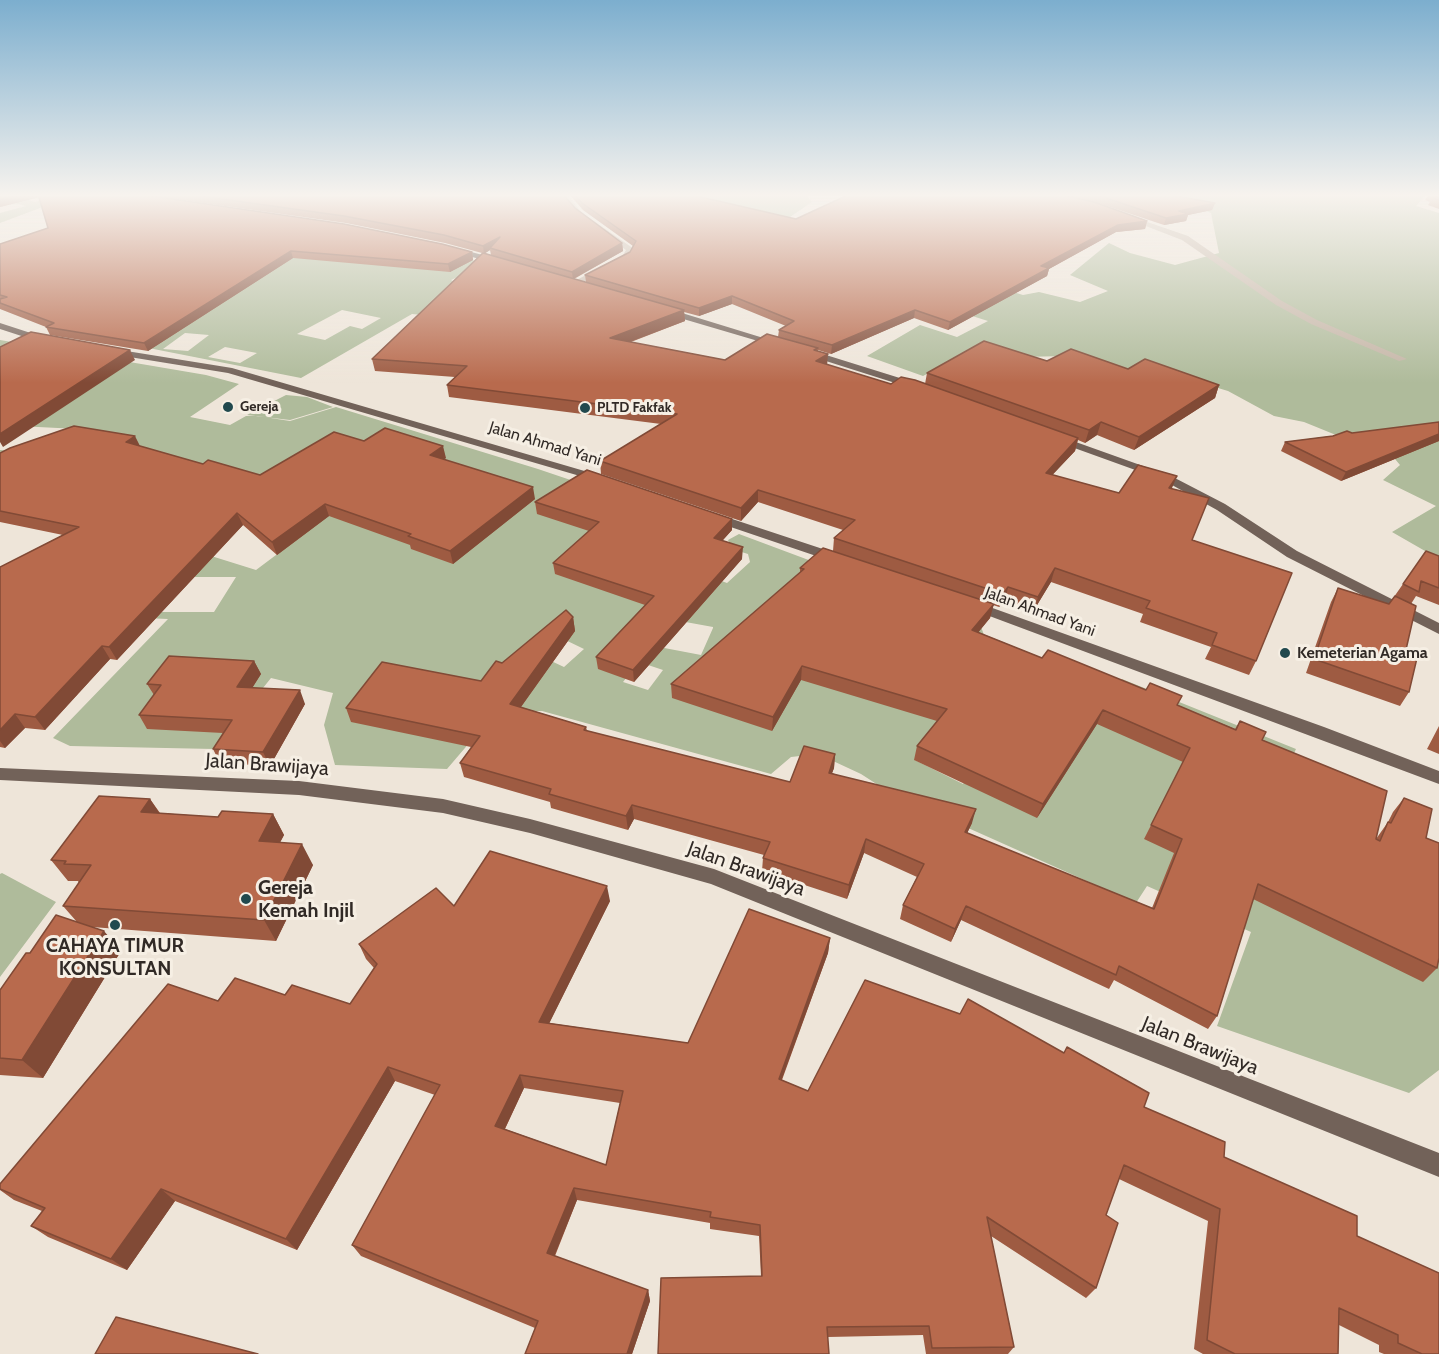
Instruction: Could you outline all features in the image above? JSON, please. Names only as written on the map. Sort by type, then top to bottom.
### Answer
[{"type":"main road","points":[[482,257],[510,265]]},
{"type":"main road","points":[[565,281],[591,288]]},
{"type":"main road","points":[[650,306],[924,389]]},
{"type":"main road","points":[[0,326],[58,343]]},
{"type":"main road","name":"Jalan Ahmad Yani","points":[[99,349],[229,370],[533,457],[612,482]]},
{"type":"main road","points":[[1045,433],[1167,478],[1221,507],[1292,554],[1439,628]]},
{"type":"main road","points":[[702,512],[848,562]]},
{"type":"main road","name":"Jalan Ahmad Yani","points":[[960,601],[1318,731],[1439,778]]},
{"type":"main road","name":"Jalan Brawijaya","points":[[0,774],[298,788],[443,806],[530,826],[714,878],[1439,1165]]},
{"type":"street","points":[[576,284],[624,257]]},
{"type":"street","points":[[1213,257],[1280,303],[1314,322],[1402,359]]},
{"type":"green space","points":[[284,257],[460,257],[488,264],[451,280],[474,292],[434,316],[412,314],[301,378],[118,342],[201,279]],"holes":[[[342,310],[381,318],[362,329],[350,326],[325,340],[297,334]],[[185,333],[209,335],[188,351],[163,349]],[[225,347],[257,353],[240,363],[208,357]]]},
{"type":"green space","points":[[1092,257],[1146,257],[1175,265],[1204,257],[1439,257],[1439,559],[1392,532],[1436,506],[1383,480],[1400,465],[1395,459],[1304,422],[1274,416],[1228,391],[1148,367],[1122,369],[1067,356],[1020,357],[979,347],[923,376],[867,356],[920,325],[957,337],[988,321],[871,284],[931,267],[1023,295],[1039,292],[1080,302],[1108,291],[1070,275]]},
{"type":"green space","points":[[0,340],[206,375],[239,384],[190,417],[230,425],[246,416],[290,421],[336,407],[612,494],[697,572],[727,583],[750,562],[748,554],[732,549],[728,540],[739,534],[980,624],[984,635],[1094,728],[1122,679],[1296,749],[1266,812],[1439,911],[1439,1070],[1409,1093],[1217,1026],[1251,932],[1147,886],[1136,903],[892,794],[861,774],[818,754],[791,757],[771,774],[542,711],[494,714],[447,769],[335,765],[324,725],[333,693],[271,678],[214,749],[70,746],[53,738],[168,619],[97,616],[66,542],[51,518],[0,485],[0,450],[49,453],[78,429],[18,426],[0,375]],"holes":[[[223,514],[300,537],[256,570],[176,545]],[[181,577],[236,577],[214,612],[102,612]],[[647,615],[713,627],[701,655],[633,642]],[[555,635],[584,649],[564,667],[534,653]],[[639,662],[663,670],[648,690],[623,682]],[[998,736],[963,784],[915,760]]]},
{"type":"green space","points":[[286,395],[307,397],[333,407],[290,420],[247,415]]},
{"type":"green space","points":[[0,874],[56,902],[0,977]]},
{"type":"building","points":[[0,257],[281,257],[144,343],[46,327],[54,323],[0,303],[0,299],[7,297],[0,295]]},
{"type":"building","points":[[366,257],[462,257],[448,264]]},
{"type":"building","points":[[479,257],[498,257],[684,310],[610,338],[725,360],[767,334],[818,348],[814,350],[828,354],[816,361],[891,384],[901,377],[915,380],[1078,438],[1046,473],[1119,493],[1138,465],[1177,476],[1169,488],[1209,498],[1192,540],[1292,573],[1256,661],[1212,645],[1217,633],[1146,608],[1150,601],[1055,568],[1038,597],[1008,587],[1003,594],[834,538],[855,520],[758,490],[741,508],[600,461],[677,414],[447,385],[467,366],[372,359]]},
{"type":"building","points":[[521,257],[598,257],[572,272]]},
{"type":"building","points":[[620,257],[1058,257],[1041,266],[1049,268],[950,322],[915,310],[832,345],[779,330],[794,321],[732,296],[699,308],[585,275]]},
{"type":"building","points":[[31,332],[130,350],[0,434],[0,347]]},
{"type":"building","points":[[984,341],[1047,361],[1071,349],[1128,369],[1145,359],[1219,385],[1139,437],[1101,422],[1089,430],[927,373]]},
{"type":"building","points":[[1439,422],[1439,434],[1346,472],[1285,442],[1333,436],[1347,431],[1352,433]]},
{"type":"building","points":[[74,426],[135,436],[126,442],[203,464],[208,460],[260,475],[334,432],[364,441],[385,428],[443,446],[430,455],[533,487],[450,551],[408,536],[411,534],[325,504],[272,542],[237,513],[109,647],[102,646],[35,717],[15,714],[0,730],[0,567],[79,527],[0,511],[0,453]]},
{"type":"building","points":[[587,470],[732,519],[714,538],[743,547],[633,670],[596,657],[654,596],[553,563],[599,522],[535,502]]},
{"type":"building","points":[[823,548],[994,604],[972,630],[1042,658],[1048,650],[1146,690],[1150,683],[1182,696],[1177,705],[1236,730],[1240,721],[1266,732],[1262,740],[1387,791],[1376,839],[1380,841],[1388,822],[1391,823],[1404,798],[1432,809],[1426,838],[1439,843],[1439,958],[1437,968],[1258,884],[1217,1016],[1119,966],[1116,975],[966,906],[955,929],[903,905],[924,864],[866,839],[849,885],[763,858],[770,842],[632,805],[626,816],[549,794],[551,789],[460,763],[480,736],[346,708],[382,662],[481,681],[496,661],[502,663],[566,610],[573,617],[510,704],[586,727],[584,730],[790,782],[804,746],[835,754],[829,773],[976,809],[965,832],[1154,909],[1182,839],[1151,825],[1190,748],[1103,710],[1043,804],[917,746],[947,709],[802,666],[773,717],[671,684],[804,569],[800,568]]},
{"type":"building","points":[[1426,551],[1439,556],[1439,588],[1421,581],[1419,592],[1403,584]]},
{"type":"building","points":[[1338,588],[1389,604],[1395,596],[1416,606],[1405,654],[1417,658],[1409,692],[1314,659]]},
{"type":"building","points":[[169,656],[254,661],[237,687],[300,690],[263,752],[213,749],[232,720],[139,715],[161,685],[147,684]]},
{"type":"building","points":[[99,796],[150,799],[141,812],[218,817],[222,811],[273,814],[259,841],[302,844],[264,920],[63,906],[91,865],[64,864],[66,861],[51,860]]},
{"type":"building","points":[[490,851],[607,886],[539,1022],[688,1043],[749,909],[830,938],[779,1079],[808,1091],[865,980],[960,1014],[968,999],[1064,1053],[1067,1047],[1149,1093],[1144,1107],[1225,1142],[1224,1157],[1357,1216],[1357,1236],[1439,1273],[1439,1354],[1422,1354],[1398,1343],[1398,1335],[1339,1308],[1338,1354],[1235,1354],[1207,1340],[1220,1209],[1124,1165],[1106,1215],[1118,1223],[1096,1288],[987,1217],[1014,1347],[932,1348],[929,1326],[827,1327],[829,1354],[658,1354],[661,1278],[762,1276],[760,1225],[710,1217],[711,1212],[574,1188],[547,1253],[648,1290],[627,1354],[525,1354],[538,1321],[352,1245],[440,1085],[388,1067],[286,1239],[161,1189],[111,1259],[31,1226],[45,1208],[0,1189],[0,1184],[168,984],[218,1001],[235,978],[285,995],[292,985],[350,1004],[377,964],[359,944],[436,888],[454,906]],"holes":[[[520,1075],[623,1091],[606,1165],[495,1126]]]},
{"type":"building","points":[[56,915],[104,931],[22,1060],[0,1058],[0,990],[26,953],[30,953]]},
{"type":"building","points":[[116,1317],[258,1354],[95,1354]]},
{"type":"place","name":"Gereja","points":[[228,407]]},
{"type":"place","name":"PLTD Fakfak","points":[[585,408]]},
{"type":"place","name":"Kemeterian Agama","points":[[1285,653]]},
{"type":"place","name":"Gereja Kemah Injil","points":[[246,899]]},
{"type":"place","name":"CAHAYA TIMUR KONSULTAN","points":[[115,925]]}]
